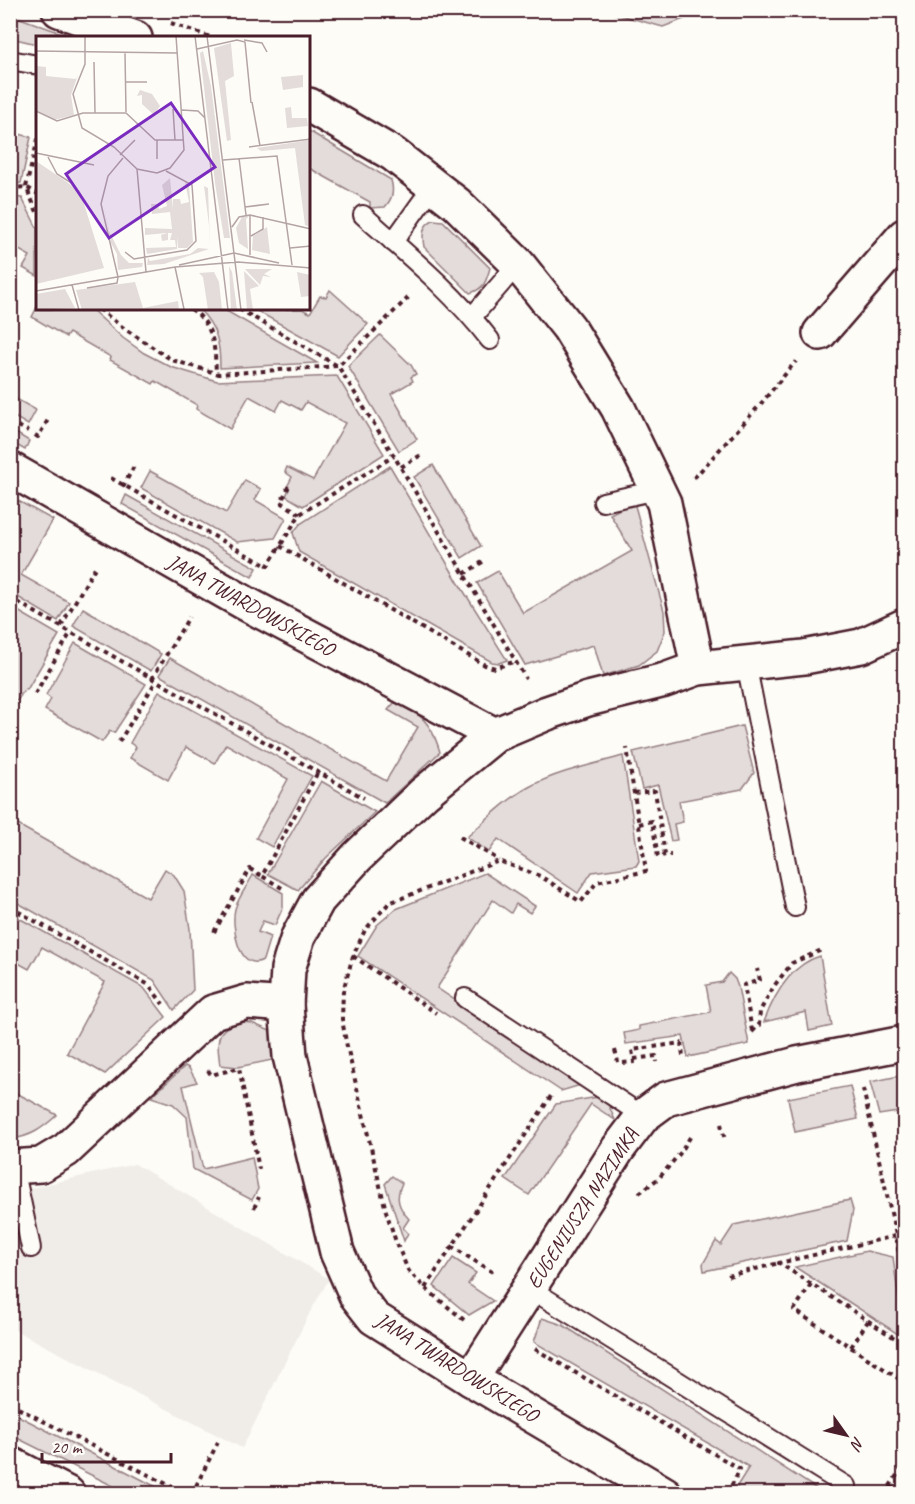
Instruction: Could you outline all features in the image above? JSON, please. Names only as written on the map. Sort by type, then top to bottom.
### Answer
[{"type":"street","points":[[59,10],[130,36]]},
{"type":"street","points":[[310,106],[393,154],[457,204],[518,264],[575,338],[618,408],[663,503],[698,668]]},
{"type":"street","points":[[820,333],[904,237]]},
{"type":"street","name":"JANA TWARDOWSKIEGO","points":[[10,469],[244,603],[495,735]]},
{"type":"street","name":"JANA TWARDOWSKIEGO","points":[[665,1494],[471,1379],[374,1318],[356,1295],[337,1252],[290,1056],[286,1005],[288,969],[298,937],[318,900],[398,817],[495,735],[588,699],[665,680],[698,668],[804,657],[861,646],[904,626]]},
{"type":"street","points":[[12,1167],[41,1166],[66,1150],[213,1012],[248,1002],[286,1005]]},
{"type":"street","name":"EUGENIUSZA NAZIMKA","points":[[471,1379],[618,1149],[643,1116],[666,1099],[797,1064],[904,1043]]},
{"type":"street","points":[[10,1464],[68,1494]]},
{"type":"lane","points":[[10,60],[36,65]]},
{"type":"lane","points":[[393,242],[433,186]]},
{"type":"lane","points":[[363,215],[431,275],[472,317],[490,340]]},
{"type":"lane","points":[[472,317],[518,264]]},
{"type":"lane","points":[[603,502],[657,490]]},
{"type":"lane","points":[[746,663],[795,907]]},
{"type":"lane","points":[[465,998],[643,1116]]},
{"type":"lane","points":[[12,1167],[31,1248]]},
{"type":"lane","points":[[529,1288],[846,1486]]},
{"type":"path","points":[[170,22],[208,36]]},
{"type":"path","points":[[36,148],[26,187],[36,210]]},
{"type":"path","points":[[10,188],[26,187],[36,193]]},
{"type":"path","points":[[100,310],[172,360],[216,373],[338,366],[410,296]]},
{"type":"path","points":[[193,310],[209,328],[216,348],[216,373]]},
{"type":"path","points":[[241,310],[338,366],[401,467],[547,713]]},
{"type":"path","points":[[691,482],[820,333]]},
{"type":"path","points":[[10,422],[38,437],[49,418]]},
{"type":"path","points":[[401,467],[421,454]]},
{"type":"path","points":[[244,603],[300,514],[394,456]]},
{"type":"path","points":[[286,487],[288,488],[281,502],[300,514]]},
{"type":"path","points":[[61,626],[117,530]]},
{"type":"path","points":[[279,546],[485,665],[495,668],[516,661]]},
{"type":"path","points":[[464,574],[484,561]]},
{"type":"path","points":[[119,742],[209,583]]},
{"type":"path","points":[[10,598],[398,817]]},
{"type":"path","points":[[35,694],[71,632]]},
{"type":"path","points":[[460,837],[499,861],[540,876],[581,902],[597,882],[646,871],[627,748]]},
{"type":"path","points":[[634,793],[655,792],[668,855],[658,857],[652,821],[639,824]]},
{"type":"path","points":[[499,861],[389,903],[365,930],[353,956],[344,991],[342,1019],[386,1211],[396,1242],[408,1270],[460,1319],[526,1344],[740,1469],[728,1492],[730,1494]]},
{"type":"path","points":[[214,932],[250,869],[262,876]]},
{"type":"path","points":[[10,908],[149,985],[187,1036],[211,1075],[238,1068],[259,1169]]},
{"type":"path","points":[[752,1032],[759,1025],[760,1011],[774,986],[792,963],[824,949]]},
{"type":"path","points":[[353,956],[439,1015]]},
{"type":"path","points":[[755,1040],[744,985],[760,980],[757,969]]},
{"type":"path","points":[[634,1059],[632,1050],[681,1042],[685,1062]]},
{"type":"path","points":[[615,1050],[618,1064],[634,1062],[634,1059],[644,1057]]},
{"type":"path","points":[[425,1288],[553,1092],[544,1086]]},
{"type":"path","points":[[865,1095],[896,1236],[904,1285]]},
{"type":"path","points":[[714,1126],[721,1124],[725,1140]]},
{"type":"path","points":[[637,1194],[659,1178],[681,1152],[692,1134],[699,1131]]},
{"type":"path","points":[[254,1208],[259,1197]]},
{"type":"path","points":[[728,1276],[904,1234]]},
{"type":"path","points":[[451,1246],[502,1279],[529,1288]]},
{"type":"path","points":[[779,1263],[904,1344]]},
{"type":"path","points":[[811,1284],[794,1310],[904,1382]]},
{"type":"path","points":[[851,1347],[868,1321]]},
{"type":"path","points":[[10,1404],[186,1494]]},
{"type":"path","points":[[196,1486],[218,1442]]},
{"type":"path","points":[[885,1494],[904,1464]]},
{"type":"path","points":[[890,1486],[901,1494]]},
{"type":"shaded area","points":[[705,10],[663,27],[605,11]]},
{"type":"shaded area","points":[[10,15],[69,36],[36,36],[36,44],[11,38]]},
{"type":"shaded area","points":[[11,132],[31,137],[21,183],[11,184]]},
{"type":"shaded area","points":[[310,132],[391,180],[392,194],[385,207],[370,208],[370,202],[310,169]]},
{"type":"shaded area","points":[[11,197],[22,198],[36,226],[36,275],[23,268],[30,256],[12,246],[17,238],[11,234]]},
{"type":"shaded area","points":[[443,221],[490,268],[486,281],[481,287],[470,293],[424,247],[424,231],[429,222]]},
{"type":"shaded area","points":[[330,290],[368,324],[338,356],[255,310],[304,310],[310,313],[320,296],[326,297]]},
{"type":"shaded area","points":[[36,309],[92,310],[123,338],[144,353],[171,367],[217,381],[337,376],[384,454],[303,506],[286,496],[292,477],[285,472],[287,467],[313,480],[345,423],[306,402],[301,410],[282,400],[276,411],[249,396],[230,429],[196,409],[197,405],[155,381],[153,384],[110,360],[111,357],[69,333],[66,337],[32,317]]},
{"type":"shaded area","points":[[200,310],[225,310],[317,363],[220,368],[216,336]]},
{"type":"shaded area","points":[[380,335],[411,365],[416,374],[411,377],[413,381],[391,394],[417,439],[399,451],[348,366]]},
{"type":"shaded area","points":[[11,396],[36,410],[28,425],[11,415]]},
{"type":"shaded area","points":[[11,430],[29,441],[25,450],[11,442]]},
{"type":"shaded area","points":[[433,465],[481,546],[462,558],[414,477]]},
{"type":"shaded area","points":[[390,466],[507,660],[499,663],[492,662],[299,552],[293,533],[300,524]]},
{"type":"shaded area","points":[[150,471],[226,513],[245,480],[261,489],[255,500],[286,518],[275,538],[237,542],[141,488]]},
{"type":"shaded area","points":[[126,495],[257,568],[252,577],[122,504]]},
{"type":"shaded area","points":[[11,497],[53,520],[21,575],[69,602],[58,621],[11,593]]},
{"type":"shaded area","points":[[634,502],[664,611],[665,631],[657,651],[639,665],[603,676],[594,645],[525,665],[477,583],[498,571],[523,613],[632,551],[610,514]]},
{"type":"shaded area","points":[[11,607],[59,635],[27,690],[25,689],[17,701],[11,697]]},
{"type":"shaded area","points":[[83,608],[161,654],[151,671],[73,626]]},
{"type":"shaded area","points":[[75,643],[146,684],[114,733],[110,731],[102,742],[45,710],[51,699],[46,695]]},
{"type":"shaded area","points":[[170,658],[386,781],[418,727],[388,710],[394,703],[405,706],[425,721],[440,752],[385,803],[159,675]]},
{"type":"shaded area","points":[[159,691],[312,776],[272,847],[256,838],[288,779],[226,744],[215,763],[186,747],[168,780],[130,758],[136,747],[130,743]]},
{"type":"shaded area","points":[[742,726],[754,773],[742,789],[679,801],[683,822],[674,824],[677,840],[671,841],[658,785],[642,789],[633,752]]},
{"type":"shaded area","points":[[623,756],[639,861],[636,866],[592,872],[578,893],[498,839],[489,852],[467,837],[505,804],[529,787],[563,773]]},
{"type":"shaded area","points":[[321,781],[375,812],[326,858],[298,890],[268,874]]},
{"type":"shaded area","points":[[11,821],[148,898],[165,869],[174,875],[184,891],[190,929],[193,990],[174,1010],[154,980],[11,899]]},
{"type":"shaded area","points":[[485,873],[535,906],[530,913],[516,904],[511,913],[493,900],[437,988],[581,1085],[561,1091],[358,956],[377,925],[396,909]]},
{"type":"shaded area","points":[[253,875],[283,893],[283,907],[275,925],[263,921],[258,932],[270,937],[263,960],[254,962],[242,954],[234,925],[236,905]]},
{"type":"shaded area","points":[[10,913],[144,988],[166,1017],[105,1074],[67,1053],[105,982],[42,947],[29,969],[11,959]]},
{"type":"shaded area","points":[[820,956],[832,1026],[809,1031],[806,1012],[764,1022],[784,982],[800,966]]},
{"type":"shaded area","points":[[729,973],[735,979],[738,987],[749,1044],[688,1057],[683,1036],[626,1044],[624,1033],[639,1030],[639,1026],[711,1012],[706,985],[722,982]]},
{"type":"shaded area","points":[[242,1022],[252,1023],[270,1031],[272,1060],[238,1067],[220,1065],[219,1037],[226,1028]]},
{"type":"shaded area","points":[[185,1066],[189,1068],[197,1082],[183,1086],[203,1169],[252,1157],[258,1189],[252,1200],[193,1169],[187,1117],[173,1104],[151,1097]]},
{"type":"shaded area","points":[[904,1075],[904,1111],[879,1115],[870,1082]]},
{"type":"shaded area","points":[[850,1086],[858,1119],[795,1132],[788,1098]]},
{"type":"shaded area","points":[[11,1090],[57,1115],[36,1132],[11,1139]]},
{"type":"shaded area","points":[[598,1097],[608,1104],[615,1120],[591,1104],[529,1195],[505,1179],[556,1104]]},
{"type":"shaded area","points":[[135,1164],[329,1279],[242,1448],[11,1328],[10,1193]]},
{"type":"shaded area","points":[[392,1176],[402,1183],[399,1202],[409,1219],[403,1228],[408,1233],[404,1241],[385,1184]]},
{"type":"shaded area","points":[[850,1200],[853,1210],[847,1241],[704,1271],[703,1264],[716,1241],[721,1245],[734,1225]]},
{"type":"shaded area","points":[[867,1251],[893,1257],[904,1338],[795,1267]]},
{"type":"shaded area","points":[[453,1258],[476,1273],[468,1284],[493,1301],[469,1315],[434,1286]]},
{"type":"shaded area","points":[[542,1318],[563,1325],[823,1493],[741,1494],[737,1486],[749,1467],[534,1342]]},
{"type":"shaded area","points":[[11,1412],[168,1493],[127,1493],[11,1435]]}]
